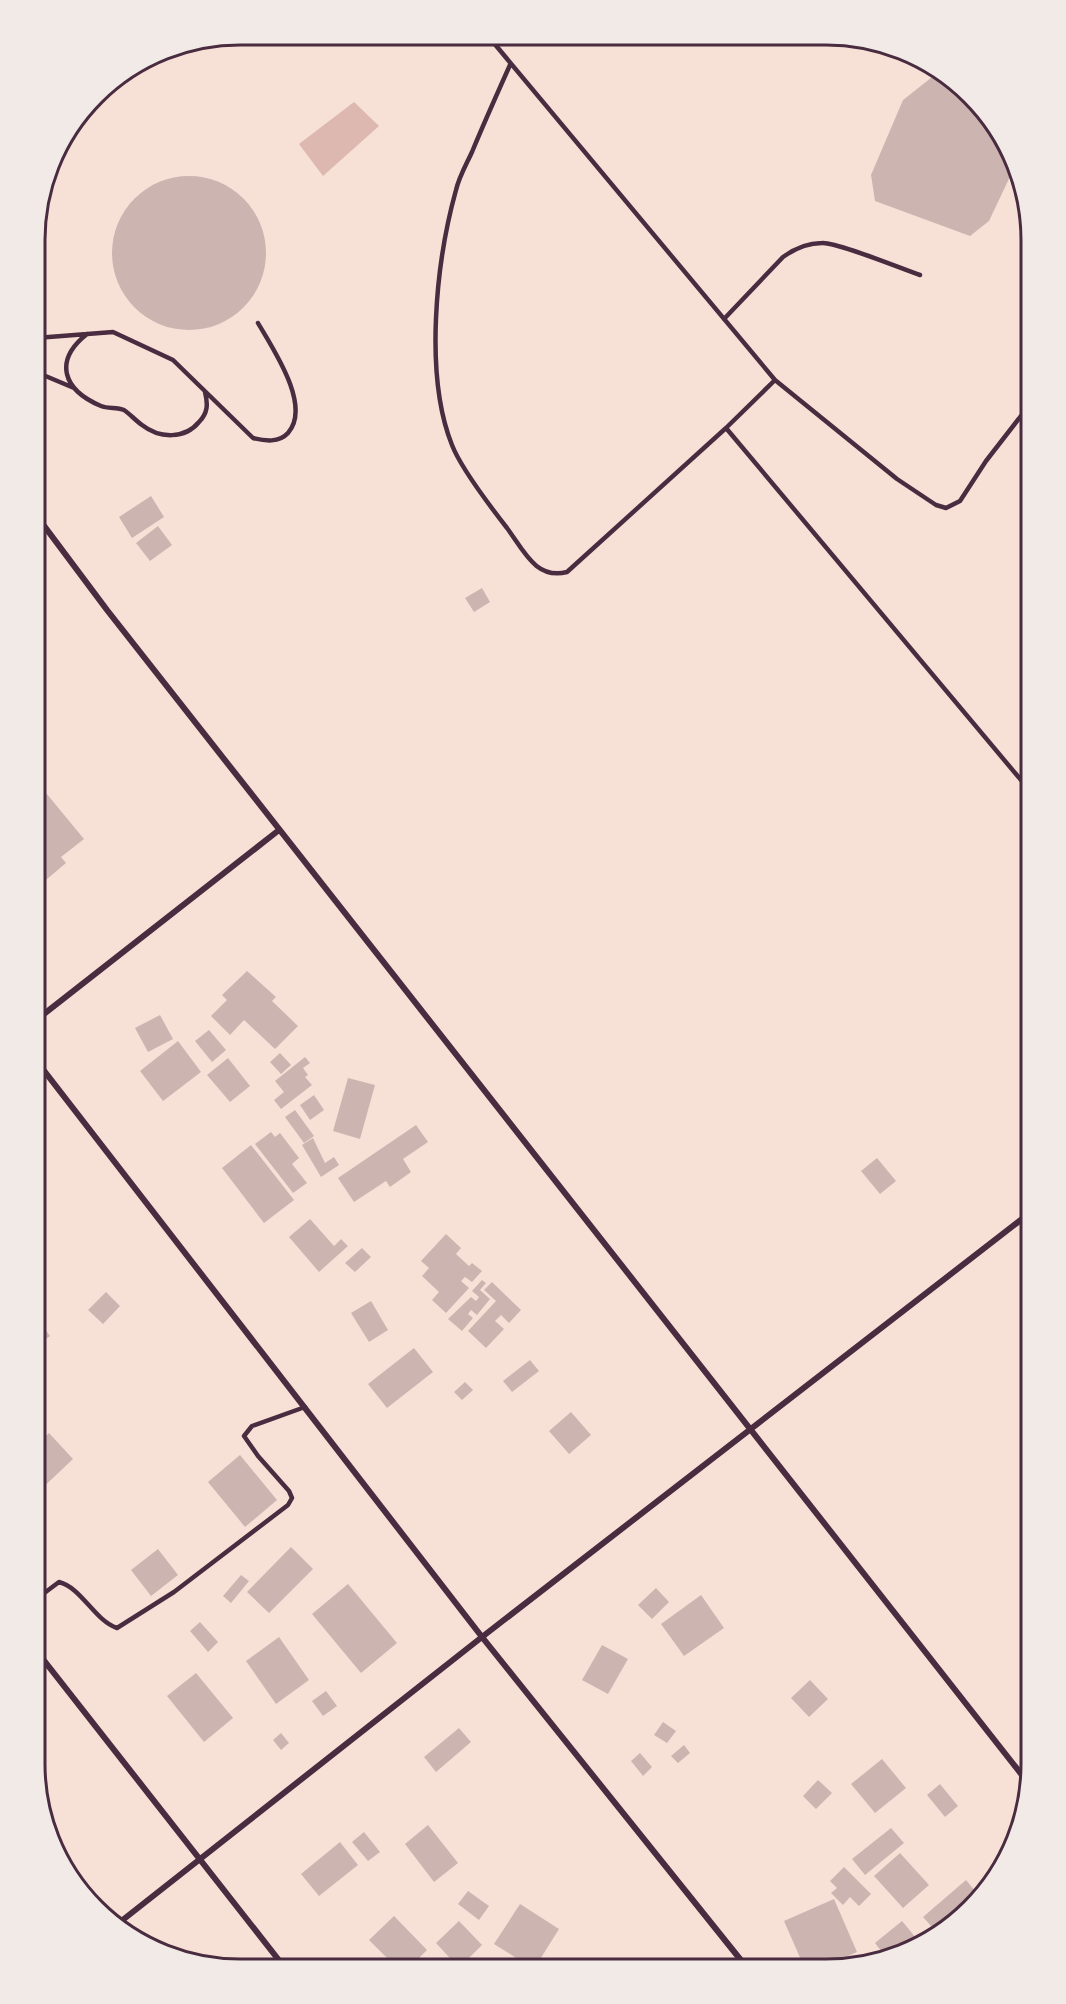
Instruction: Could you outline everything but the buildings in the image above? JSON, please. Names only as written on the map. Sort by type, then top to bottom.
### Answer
[{"type":"street","points":[[45,527],[279,830],[1021,1774]]},
{"type":"street","points":[[45,1013],[279,830]]},
{"type":"street","points":[[45,1072],[482,1637],[740,1959]]},
{"type":"street","points":[[123,1920],[482,1637],[1021,1220]]},
{"type":"street","points":[[45,1662],[278,1959]]},
{"type":"lane","points":[[495,45],[775,380],[897,479],[936,505],[946,508],[960,501],[986,461],[1021,416]]},
{"type":"lane","points":[[510,65],[456,189],[439,283],[436,376],[441,410],[453,447],[501,520],[537,567],[547,574],[567,572],[726,428],[775,380]]},
{"type":"lane","points":[[724,319],[783,257],[794,249],[807,245],[824,242],[920,275]]},
{"type":"lane","points":[[45,337],[113,332],[173,360],[253,438],[269,441],[285,436],[296,423],[297,410],[286,372],[258,322]]},
{"type":"lane","points":[[74,388],[68,375],[66,359],[74,345],[88,333]]},
{"type":"lane","points":[[45,376],[74,388],[85,398],[104,407],[121,409],[152,431],[176,435],[191,432],[204,417],[207,403],[204,390]]},
{"type":"lane","points":[[726,428],[1021,780]]},
{"type":"lane","points":[[45,1592],[59,1582],[67,1584],[99,1617],[117,1628],[174,1592],[288,1505],[292,1498],[289,1491],[244,1436],[252,1426],[305,1407]]},
{"type":"shaded area","points":[[354,102],[379,126],[323,176],[299,144]]}]
